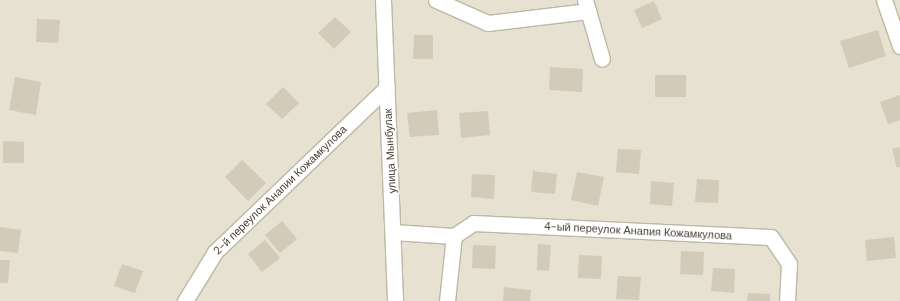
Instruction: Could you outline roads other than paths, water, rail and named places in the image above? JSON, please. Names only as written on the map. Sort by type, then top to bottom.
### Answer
[{"type":"street","name":"улица Мынбулак","points":[[383,0],[395,301]]},
{"type":"street","points":[[436,0],[488,23],[586,6],[602,59]]},
{"type":"street","points":[[884,0],[900,46]]},
{"type":"street","name":"2-й переулок Анапии Кожамкулова","points":[[185,301],[215,252],[387,87]]},
{"type":"street","name":"4-ый переулок Анапия Кожамкулова","points":[[454,236],[473,223],[771,237],[789,264],[787,301]]},
{"type":"street","points":[[393,232],[454,236],[447,301]]}]
